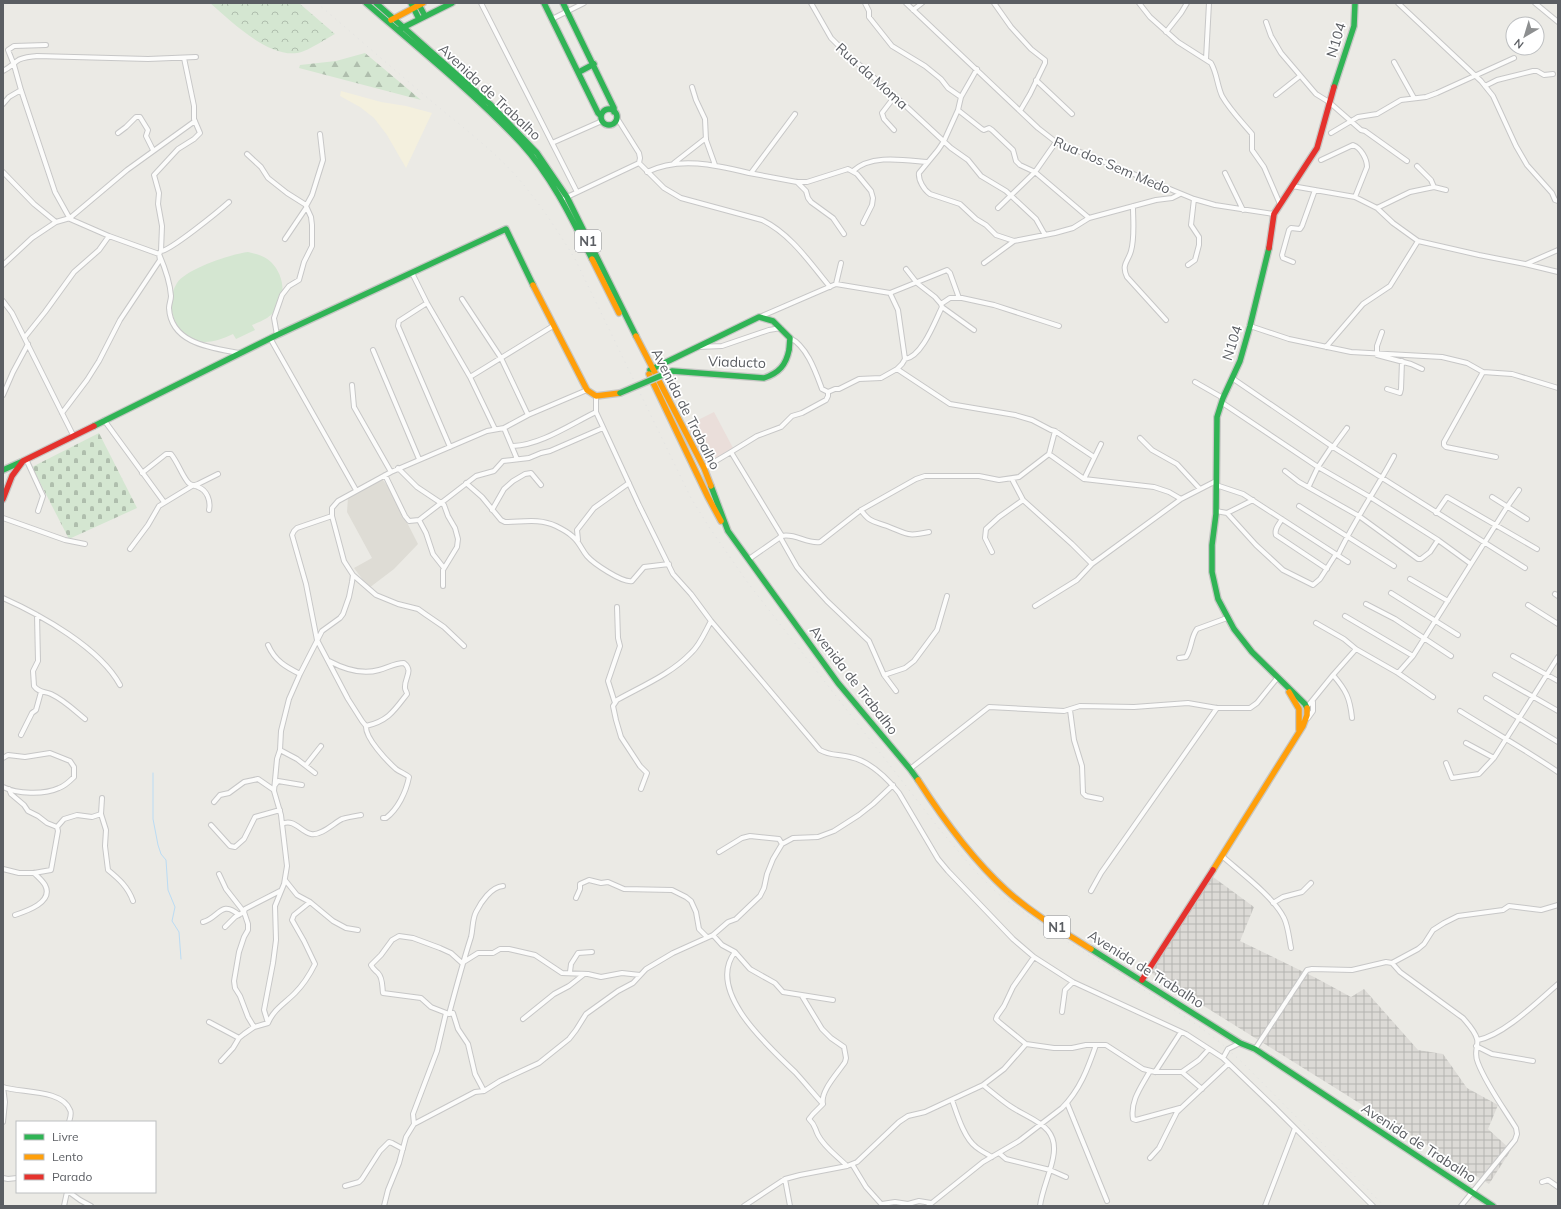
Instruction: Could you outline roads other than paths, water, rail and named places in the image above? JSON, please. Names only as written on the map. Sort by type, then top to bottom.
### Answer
[{"type":"main road","name":"Avenida de Trabalho","points":[[366,3],[401,29],[480,99],[524,142],[549,180],[564,198],[650,370],[704,468],[728,531]]},
{"type":"main road","name":"Avenida de Trabalho","points":[[376,3],[390,20]]},
{"type":"main road","points":[[401,29],[452,3]]},
{"type":"main road","points":[[544,3],[598,113],[606,125],[611,125],[615,122],[616,115],[614,108],[594,64],[563,3]]},
{"type":"main road","name":"N104","points":[[1307,707],[1249,649],[1227,618],[1214,587],[1211,568],[1216,511],[1216,429],[1222,400],[1240,361],[1250,326],[1272,232],[1274,214],[1317,148],[1329,102],[1354,26],[1355,3]]},
{"type":"main road","points":[[390,20],[417,4],[422,18]]},
{"type":"main road","points":[[579,72],[594,64]]},
{"type":"main road","points":[[602,119],[603,113],[607,110],[612,110],[616,115]]},
{"type":"main road","points":[[3,470],[270,338],[506,228],[552,326],[587,390],[596,396]]},
{"type":"main road","points":[[760,317],[769,319],[781,328],[790,338]]},
{"type":"main road","name":"Viaducto","points":[[650,370],[760,317]]},
{"type":"main road","name":"Viaducto","points":[[596,396],[620,393],[672,370],[764,378],[772,376],[778,372],[786,362],[790,338]]},
{"type":"main road","name":"Avenida de Trabalho","points":[[650,370],[666,411],[708,497],[728,531],[838,682],[910,769],[941,815],[991,876],[1007,891],[1070,936],[1240,1043],[1255,1049],[1493,1206]]},
{"type":"main road","points":[[3,499],[12,476],[25,460]]},
{"type":"main road","name":"N104","points":[[1284,683],[1299,710],[1299,732]]},
{"type":"main road","points":[[1142,980],[1222,856],[1307,719],[1307,707]]},
{"type":"street","points":[[481,3],[577,192]]},
{"type":"street","points":[[552,19],[584,3]]},
{"type":"street","name":"Rua da Moma","points":[[811,3],[831,38],[847,54],[944,141],[971,163],[981,176],[998,186],[1036,218],[1045,235]]},
{"type":"street","points":[[865,3],[869,11],[869,17],[892,46],[925,66],[941,79],[948,88],[961,97]]},
{"type":"street","name":"Rua dos Sem Medo","points":[[906,3],[1049,138],[1194,199],[1215,205],[1274,214]]},
{"type":"street","points":[[913,10],[922,3]]},
{"type":"street","points":[[994,3],[1031,49],[1044,58],[1044,63],[1020,111]]},
{"type":"street","points":[[1139,3],[1150,17],[1166,32],[1185,47],[1206,59],[1214,68],[1223,97],[1252,134],[1252,150],[1264,167],[1280,204]]},
{"type":"street","points":[[1166,32],[1187,3]]},
{"type":"street","points":[[1206,59],[1209,3]]},
{"type":"street","points":[[1398,3],[1485,86],[1493,96],[1527,165],[1552,193],[1555,200],[1558,201]]},
{"type":"street","points":[[1535,3],[1558,22]]},
{"type":"street","points":[[1266,22],[1271,36],[1281,53],[1316,94],[1329,102],[1350,122],[1407,161]]},
{"type":"street","points":[[46,45],[18,46],[9,48],[8,54],[14,65],[21,90],[56,192],[70,218],[77,223],[109,236],[160,253],[229,202]]},
{"type":"street","points":[[3,71],[22,59],[37,56],[148,59],[196,57]]},
{"type":"street","points":[[62,413],[87,380],[99,361],[116,327],[160,260],[162,226],[158,204],[159,193],[154,175],[178,149],[200,134],[195,121],[194,106],[184,58]]},
{"type":"street","points":[[1331,133],[1358,117],[1377,114],[1401,100],[1437,93],[1514,58]]},
{"type":"street","points":[[1394,62],[1414,98]]},
{"type":"street","points":[[977,69],[961,97],[958,110],[944,141],[918,176],[926,192],[960,204],[996,235],[1014,241]]},
{"type":"street","points":[[1485,86],[1498,80],[1533,71],[1537,71],[1544,75],[1553,74]]},
{"type":"street","points":[[1276,95],[1300,76]]},
{"type":"street","points":[[1036,80],[1072,114]]},
{"type":"street","points":[[692,87],[705,119],[706,138],[715,165]]},
{"type":"street","points":[[3,104],[9,97],[21,90]]},
{"type":"street","points":[[894,130],[884,118],[882,112],[895,96]]},
{"type":"street","points":[[958,110],[984,130],[989,128],[992,130],[1013,150],[1016,161],[1020,165],[1035,172],[1089,218]]},
{"type":"street","points":[[751,173],[795,114]]},
{"type":"street","points":[[616,115],[639,153],[639,163],[664,188],[681,198],[762,220],[772,225],[801,251],[830,287]]},
{"type":"street","points":[[118,133],[136,117],[140,117],[148,130],[146,136],[153,150]]},
{"type":"street","points":[[552,143],[602,119]]},
{"type":"street","points":[[3,265],[32,238],[56,222],[70,218],[119,176],[195,121]]},
{"type":"street","points":[[285,239],[312,195],[323,160],[320,134]]},
{"type":"street","points":[[674,163],[706,138]]},
{"type":"street","points":[[998,208],[1035,172],[1056,142]]},
{"type":"street","points":[[1322,160],[1353,145],[1359,147],[1367,167],[1355,197]]},
{"type":"street","points":[[248,154],[261,167],[273,183],[306,206],[311,217],[312,246],[304,262],[298,280],[289,286],[282,295],[274,318],[277,335]]},
{"type":"street","points":[[853,171],[859,165],[876,161],[902,160],[927,162]]},
{"type":"street","points":[[564,198],[639,163]]},
{"type":"street","points":[[647,172],[655,168],[674,163],[715,165],[797,182],[821,178],[843,169],[848,169],[857,174],[871,191],[873,198],[872,205],[863,223]]},
{"type":"street","points":[[1417,166],[1431,180],[1434,187]]},
{"type":"street","points":[[3,172],[34,204],[56,222]]},
{"type":"street","points":[[1225,173],[1243,210]]},
{"type":"street","points":[[797,182],[806,191],[808,198],[833,218],[844,234]]},
{"type":"street","points":[[1292,186],[1355,197],[1377,208],[1393,223],[1418,241],[1558,272]]},
{"type":"street","points":[[1377,208],[1410,192],[1434,187],[1446,190]]},
{"type":"street","points":[[1293,262],[1283,258],[1282,255],[1289,230],[1291,228],[1300,229],[1302,226],[1315,190]]},
{"type":"street","points":[[984,262],[1014,241],[1073,228],[1089,218],[1156,200],[1172,198],[1180,194]]},
{"type":"street","points":[[1188,265],[1195,260],[1199,245],[1198,236],[1191,226],[1194,199]]},
{"type":"street","points":[[1134,206],[1132,249],[1124,264],[1124,270],[1127,277],[1166,320]]},
{"type":"street","points":[[25,337],[74,272],[99,250],[109,236]]},
{"type":"street","points":[[1326,347],[1363,304],[1390,286],[1418,241]]},
{"type":"street","points":[[1525,264],[1558,250]]},
{"type":"street","points":[[160,253],[168,279],[171,297],[169,309],[178,331],[193,342],[208,347],[239,353]]},
{"type":"street","points":[[836,284],[841,263]]},
{"type":"street","points":[[906,269],[917,283],[935,297],[941,306],[974,330]]},
{"type":"street","points":[[760,317],[836,284],[890,294],[947,270],[950,273],[959,298]]},
{"type":"street","points":[[412,273],[427,303],[470,377],[495,429]]},
{"type":"street","points":[[790,338],[796,342],[811,362],[816,371],[822,389],[828,392],[839,389],[859,379],[881,378],[897,370],[905,359],[898,310],[890,294]]},
{"type":"street","points":[[905,359],[910,358],[919,350],[929,333],[941,306],[950,298],[959,298],[994,305],[1059,326]]},
{"type":"street","points":[[462,299],[501,358],[528,415]]},
{"type":"street","points":[[3,301],[12,313],[25,337],[73,435]]},
{"type":"street","points":[[427,303],[399,321],[398,326],[450,447]]},
{"type":"street","points":[[470,377],[552,326]]},
{"type":"street","points":[[1250,326],[1289,339],[1351,352],[1442,357],[1468,364],[1483,372],[1512,374],[1558,388]]},
{"type":"street","points":[[697,348],[722,346],[769,330],[781,328]]},
{"type":"street","points":[[1376,354],[1382,332]]},
{"type":"street","points":[[270,338],[356,490]]},
{"type":"street","points":[[3,394],[28,344]]},
{"type":"street","points":[[373,350],[419,459]]},
{"type":"street","points":[[1376,354],[1378,356],[1402,361],[1422,369]]},
{"type":"street","points":[[1387,389],[1400,393],[1402,361]]},
{"type":"street","points":[[897,370],[950,404],[1015,415],[1032,420],[1056,431],[1094,457]]},
{"type":"street","points":[[1483,372],[1444,442],[1444,445],[1446,447],[1496,457]]},
{"type":"street","points":[[1232,378],[1332,446],[1525,568]]},
{"type":"street","points":[[1195,382],[1318,466],[1438,540],[1471,564]]},
{"type":"street","points":[[352,385],[354,406],[391,472]]},
{"type":"street","points":[[464,646],[444,627],[418,609],[398,604],[376,595],[353,575],[344,561],[332,516],[332,508],[338,501],[356,490],[398,468],[495,429],[504,428],[528,415],[587,390]]},
{"type":"street","points":[[704,468],[757,436],[781,427],[792,416],[802,413],[826,400],[828,392]]},
{"type":"street","points":[[596,396],[596,412],[673,574],[820,750],[828,754],[850,757],[863,762],[882,774],[893,785],[921,828],[938,859],[1013,939],[1034,957],[1073,982],[1181,1032],[1223,1058],[1373,1206]]},
{"type":"street","points":[[513,446],[524,446],[542,439],[596,412]]},
{"type":"street","points":[[104,420],[164,502]]},
{"type":"street","points":[[504,428],[518,459]]},
{"type":"street","points":[[385,475],[405,516],[409,521],[419,520],[466,483],[476,476],[494,471],[503,461],[529,458],[550,451],[603,428]]},
{"type":"street","points":[[1309,486],[1318,466],[1347,428]]},
{"type":"street","points":[[749,559],[781,536],[787,535],[807,541],[820,542],[862,510],[907,484],[925,476],[979,476],[999,480],[1019,477],[1049,454],[1056,431]]},
{"type":"street","points":[[1140,438],[1152,450],[1177,464],[1200,489]]},
{"type":"street","points":[[1084,479],[1101,444]]},
{"type":"street","points":[[731,452],[798,567],[827,601],[869,641],[884,675],[896,691]]},
{"type":"street","points":[[142,473],[166,454],[171,454],[178,463],[187,482],[192,486],[203,490],[209,498],[209,510]]},
{"type":"street","points":[[1049,454],[1084,479],[1154,487],[1170,492],[1182,499]]},
{"type":"street","points":[[1227,513],[1256,545],[1283,570],[1313,585],[1317,584],[1337,554],[1394,456]]},
{"type":"street","points":[[25,460],[43,496],[38,511]]},
{"type":"street","points":[[398,468],[417,487],[444,505],[455,528],[458,539],[457,547],[451,554],[450,560],[444,568],[443,586]]},
{"type":"street","points":[[1285,471],[1299,482],[1309,486],[1359,516],[1418,559],[1421,559],[1430,552],[1438,540]]},
{"type":"street","points":[[492,510],[504,489],[525,474],[531,473],[541,485]]},
{"type":"street","points":[[130,549],[148,525],[159,506],[192,486],[218,474]]},
{"type":"street","points":[[1012,479],[1023,500],[1092,564]]},
{"type":"street","points":[[466,483],[482,497],[498,518],[505,522],[538,520],[558,527],[572,535],[591,560],[625,581],[632,581],[644,567],[669,564]]},
{"type":"street","points":[[578,541],[577,530],[594,508],[629,483]]},
{"type":"street","points":[[1035,606],[1077,580],[1092,564],[1182,499],[1200,489],[1216,483],[1243,494],[1348,562]]},
{"type":"street","points":[[1398,673],[1413,656],[1519,490]]},
{"type":"street","points":[[1492,497],[1528,519]]},
{"type":"street","points":[[1436,513],[1447,498],[1537,549]]},
{"type":"street","points":[[992,552],[985,538],[986,529],[998,517],[1023,500]]},
{"type":"street","points":[[1216,511],[1227,513],[1253,500]]},
{"type":"street","points":[[1299,506],[1394,566]]},
{"type":"street","points":[[862,510],[868,519],[899,532],[914,535],[929,532]]},
{"type":"street","points":[[332,516],[297,528],[292,535],[306,584],[317,640],[348,699],[366,726],[368,736],[392,765],[409,778],[400,802],[395,810],[386,818],[383,818]]},
{"type":"street","points":[[3,518],[65,540],[85,544]]},
{"type":"street","points":[[1282,519],[1275,532],[1276,535],[1327,569]]},
{"type":"street","points":[[419,520],[426,533],[433,554],[444,568]]},
{"type":"street","points":[[268,1023],[264,1010],[276,940],[275,906],[285,880],[287,866],[280,810],[274,792],[281,731],[289,699],[317,640],[322,631],[340,618],[343,614],[349,597],[353,575]]},
{"type":"street","points":[[1410,579],[1448,601]]},
{"type":"street","points":[[1391,593],[1458,635]]},
{"type":"street","points":[[884,675],[905,668],[914,661],[937,630],[947,596]]},
{"type":"street","points":[[3,598],[37,615],[60,629],[89,650],[112,672],[120,685]]},
{"type":"street","points":[[1366,604],[1424,638],[1451,656]]},
{"type":"street","points":[[1528,605],[1558,624]]},
{"type":"street","points":[[615,703],[608,681],[620,646],[618,638],[617,607]]},
{"type":"street","points":[[37,615],[38,661],[33,671],[33,684],[35,688],[41,692],[48,693],[56,697],[85,719]]},
{"type":"street","points":[[1345,616],[1413,656]]},
{"type":"street","points":[[1179,658],[1186,657],[1190,651],[1194,632],[1197,629],[1227,618]]},
{"type":"street","points":[[641,789],[647,773],[640,766],[621,737],[613,706],[617,700],[673,669],[686,658],[695,649],[711,621]]},
{"type":"street","points":[[1316,623],[1344,639],[1356,650],[1398,673],[1433,697]]},
{"type":"street","points":[[268,645],[272,653],[282,665],[300,674]]},
{"type":"street","points":[[1307,707],[1356,650]]},
{"type":"street","points":[[1513,656],[1558,681]]},
{"type":"street","points":[[1446,764],[1451,777],[1453,778],[1479,774],[1494,758],[1558,657]]},
{"type":"street","points":[[329,661],[357,671],[375,671],[398,663],[404,663],[407,666],[409,671],[405,686],[407,694],[385,720],[366,726]]},
{"type":"street","points":[[1494,674],[1558,710]]},
{"type":"street","points":[[1333,675],[1344,688],[1350,704],[1352,718]]},
{"type":"street","points":[[910,769],[989,707],[1064,711],[1080,706],[1134,708],[1188,703],[1217,708],[1250,708],[1257,703],[1278,677]]},
{"type":"street","points":[[22,734],[32,713],[36,710],[41,692]]},
{"type":"street","points":[[1486,698],[1558,742]]},
{"type":"street","points":[[1307,719],[1313,711],[1312,702]]},
{"type":"street","points":[[1091,891],[1101,873],[1217,708]]},
{"type":"street","points":[[1070,710],[1074,740],[1082,766],[1083,793],[1086,796],[1101,799]]},
{"type":"street","points":[[1460,711],[1505,739],[1526,750],[1558,772]]},
{"type":"street","points":[[1466,743],[1494,758]]},
{"type":"street","points":[[306,765],[321,746]]},
{"type":"street","points":[[280,750],[306,765],[315,773]]},
{"type":"street","points":[[3,787],[35,793],[58,789],[74,777],[74,767],[70,761],[50,753],[25,757],[12,755],[4,757]]},
{"type":"street","points":[[214,802],[220,795],[228,793],[244,782],[258,779],[274,792]]},
{"type":"street","points":[[274,792],[275,784],[278,781],[302,785]]},
{"type":"street","points":[[384,1206],[406,1137],[414,1124],[475,1092],[484,1091],[500,1081],[539,1063],[569,1039],[586,1014],[618,991],[633,983],[646,970],[673,953],[713,935],[728,922],[736,919],[760,896],[773,859],[782,844],[792,838],[818,837],[834,830],[868,808],[893,785]]},
{"type":"street","points":[[9,789],[11,794],[24,805],[28,811],[47,823],[57,827]]},
{"type":"street","points":[[102,798],[101,814],[106,830],[105,846],[108,870],[125,886],[133,901]]},
{"type":"street","points":[[211,825],[230,846],[234,847],[244,839],[255,817],[280,810]]},
{"type":"street","points":[[3,869],[15,872],[48,871],[52,868],[58,831],[57,827],[64,819],[77,815],[92,817],[101,814]]},
{"type":"street","points":[[282,824],[286,822],[294,824],[306,832],[315,834],[330,828],[340,820],[361,815]]},
{"type":"street","points":[[719,852],[742,838],[750,836],[779,840],[782,844]]},
{"type":"street","points":[[1222,856],[1273,903],[1284,919],[1290,948]]},
{"type":"street","points":[[16,916],[37,906],[44,898],[46,892],[45,885],[34,872]]},
{"type":"street","points":[[219,874],[226,889],[244,912],[248,927],[239,952],[235,970],[234,985],[254,1027]]},
{"type":"street","points":[[285,880],[297,895],[310,902],[341,926],[358,930]]},
{"type":"street","points":[[576,898],[580,889],[580,884],[589,880],[608,882],[624,889],[672,890],[686,897],[691,902],[696,912],[699,928],[707,937]]},
{"type":"street","points":[[1273,903],[1283,897],[1302,892],[1311,883]]},
{"type":"street","points":[[414,1124],[413,1114],[437,1052],[447,1013],[472,935],[475,913],[490,892],[503,886]]},
{"type":"street","points":[[225,927],[235,917],[244,912],[245,909],[280,891]]},
{"type":"street","points":[[268,1023],[272,1014],[302,986],[315,964],[292,920],[294,915],[310,902]]},
{"type":"street","points":[[1255,1049],[1307,970],[1312,968],[1352,970],[1386,962],[1392,963],[1418,949],[1424,944],[1433,930],[1458,916],[1502,910],[1510,906],[1541,910],[1558,905]]},
{"type":"street","points":[[203,922],[227,908],[232,909],[239,915]]},
{"type":"street","points":[[713,935],[722,945],[735,952],[750,969],[775,983],[783,992],[833,1000]]},
{"type":"street","points":[[462,963],[451,953],[440,948],[413,938],[399,936],[392,940],[381,955],[371,964],[372,968],[380,974],[383,994],[418,997],[424,1000],[431,1007],[447,1013],[453,1013],[458,1029],[468,1044],[475,1074],[484,1091]]},
{"type":"street","points":[[462,963],[478,953],[493,953],[500,949],[509,949],[535,955],[562,973],[570,972],[601,977],[622,973],[640,975]]},
{"type":"street","points":[[570,972],[571,964],[578,953],[592,952]]},
{"type":"street","points":[[735,952],[728,960],[728,987],[736,1004],[760,1038],[800,1078],[823,1104]]},
{"type":"street","points":[[1034,957],[1014,987],[1004,1006],[996,1016],[996,1019],[999,1022],[1026,1044],[1054,1048],[1106,1045],[1142,1069],[1150,1072],[1182,1072],[1199,1060],[1209,1048]]},
{"type":"street","points":[[1392,963],[1400,972],[1463,1018],[1471,1027],[1478,1040],[1475,1054],[1485,1079],[1516,1128],[1517,1134],[1515,1140],[1461,1206]]},
{"type":"street","points":[[523,1019],[554,994],[569,986],[583,974]]},
{"type":"street","points":[[1062,1012],[1065,990],[1073,982]]},
{"type":"street","points":[[1478,1040],[1484,1039],[1509,1025],[1558,984]]},
{"type":"street","points":[[802,996],[822,1029],[831,1038],[842,1044],[846,1054],[845,1062],[828,1085],[823,1104],[809,1119],[814,1122],[818,1135],[826,1146],[847,1166]]},
{"type":"street","points":[[209,1022],[238,1038]]},
{"type":"street","points":[[221,1061],[233,1048],[238,1038],[254,1027],[268,1023]]},
{"type":"street","points":[[1155,1072],[1181,1032]]},
{"type":"street","points":[[1223,1058],[1228,1049],[1240,1043]]},
{"type":"street","points":[[744,1206],[785,1179],[852,1164],[908,1116],[925,1112],[983,1085],[1004,1069],[1026,1044]]},
{"type":"street","points":[[852,1164],[866,1187],[883,1205],[895,1202],[908,1204],[919,1201],[930,1204],[983,1162],[1019,1141],[1067,1103],[1088,1070],[1096,1045]]},
{"type":"street","points":[[1476,1046],[1492,1054],[1533,1061]]},
{"type":"street","points":[[1150,1158],[1159,1148],[1172,1120],[1182,1107],[1228,1064]]},
{"type":"street","points":[[1150,1072],[1135,1097],[1133,1104],[1133,1119],[1136,1120],[1182,1107]]},
{"type":"street","points":[[1182,1072],[1202,1089]]},
{"type":"street","points":[[983,1085],[1011,1106],[1041,1123],[1049,1131],[1053,1142],[1053,1157],[1040,1206]]},
{"type":"street","points":[[3,1122],[5,1102],[3,1087],[43,1093],[56,1098],[70,1109],[71,1113],[69,1121]]},
{"type":"street","points":[[952,1100],[958,1118],[972,1143],[992,1157]]},
{"type":"street","points":[[1067,1103],[1107,1201]]},
{"type":"street","points":[[1265,1206],[1295,1128]]},
{"type":"street","points":[[345,1186],[358,1182],[362,1179],[380,1151],[389,1142],[392,1142],[403,1149]]},
{"type":"street","points":[[999,1153],[1006,1159],[1050,1170],[1066,1177]]},
{"type":"street","points":[[3,1178],[16,1178]]},
{"type":"street","points":[[785,1179],[790,1206]]},
{"type":"street","points":[[1542,1182],[1548,1180],[1558,1187]]},
{"type":"street","points":[[64,1206],[68,1193]]},
{"type":"street","points":[[70,1193],[91,1206]]},
{"type":"waterway","points":[[153,773],[153,819],[158,845],[161,854],[166,860],[168,890],[175,907],[172,921],[179,932],[181,959]]},
{"type":"railway","points":[[317,3],[495,154],[523,184],[537,202],[575,259],[691,498],[709,527],[748,583],[941,831],[976,872],[997,893],[1036,922],[1158,999],[1221,1043],[1244,1064],[1384,1206]]}]
